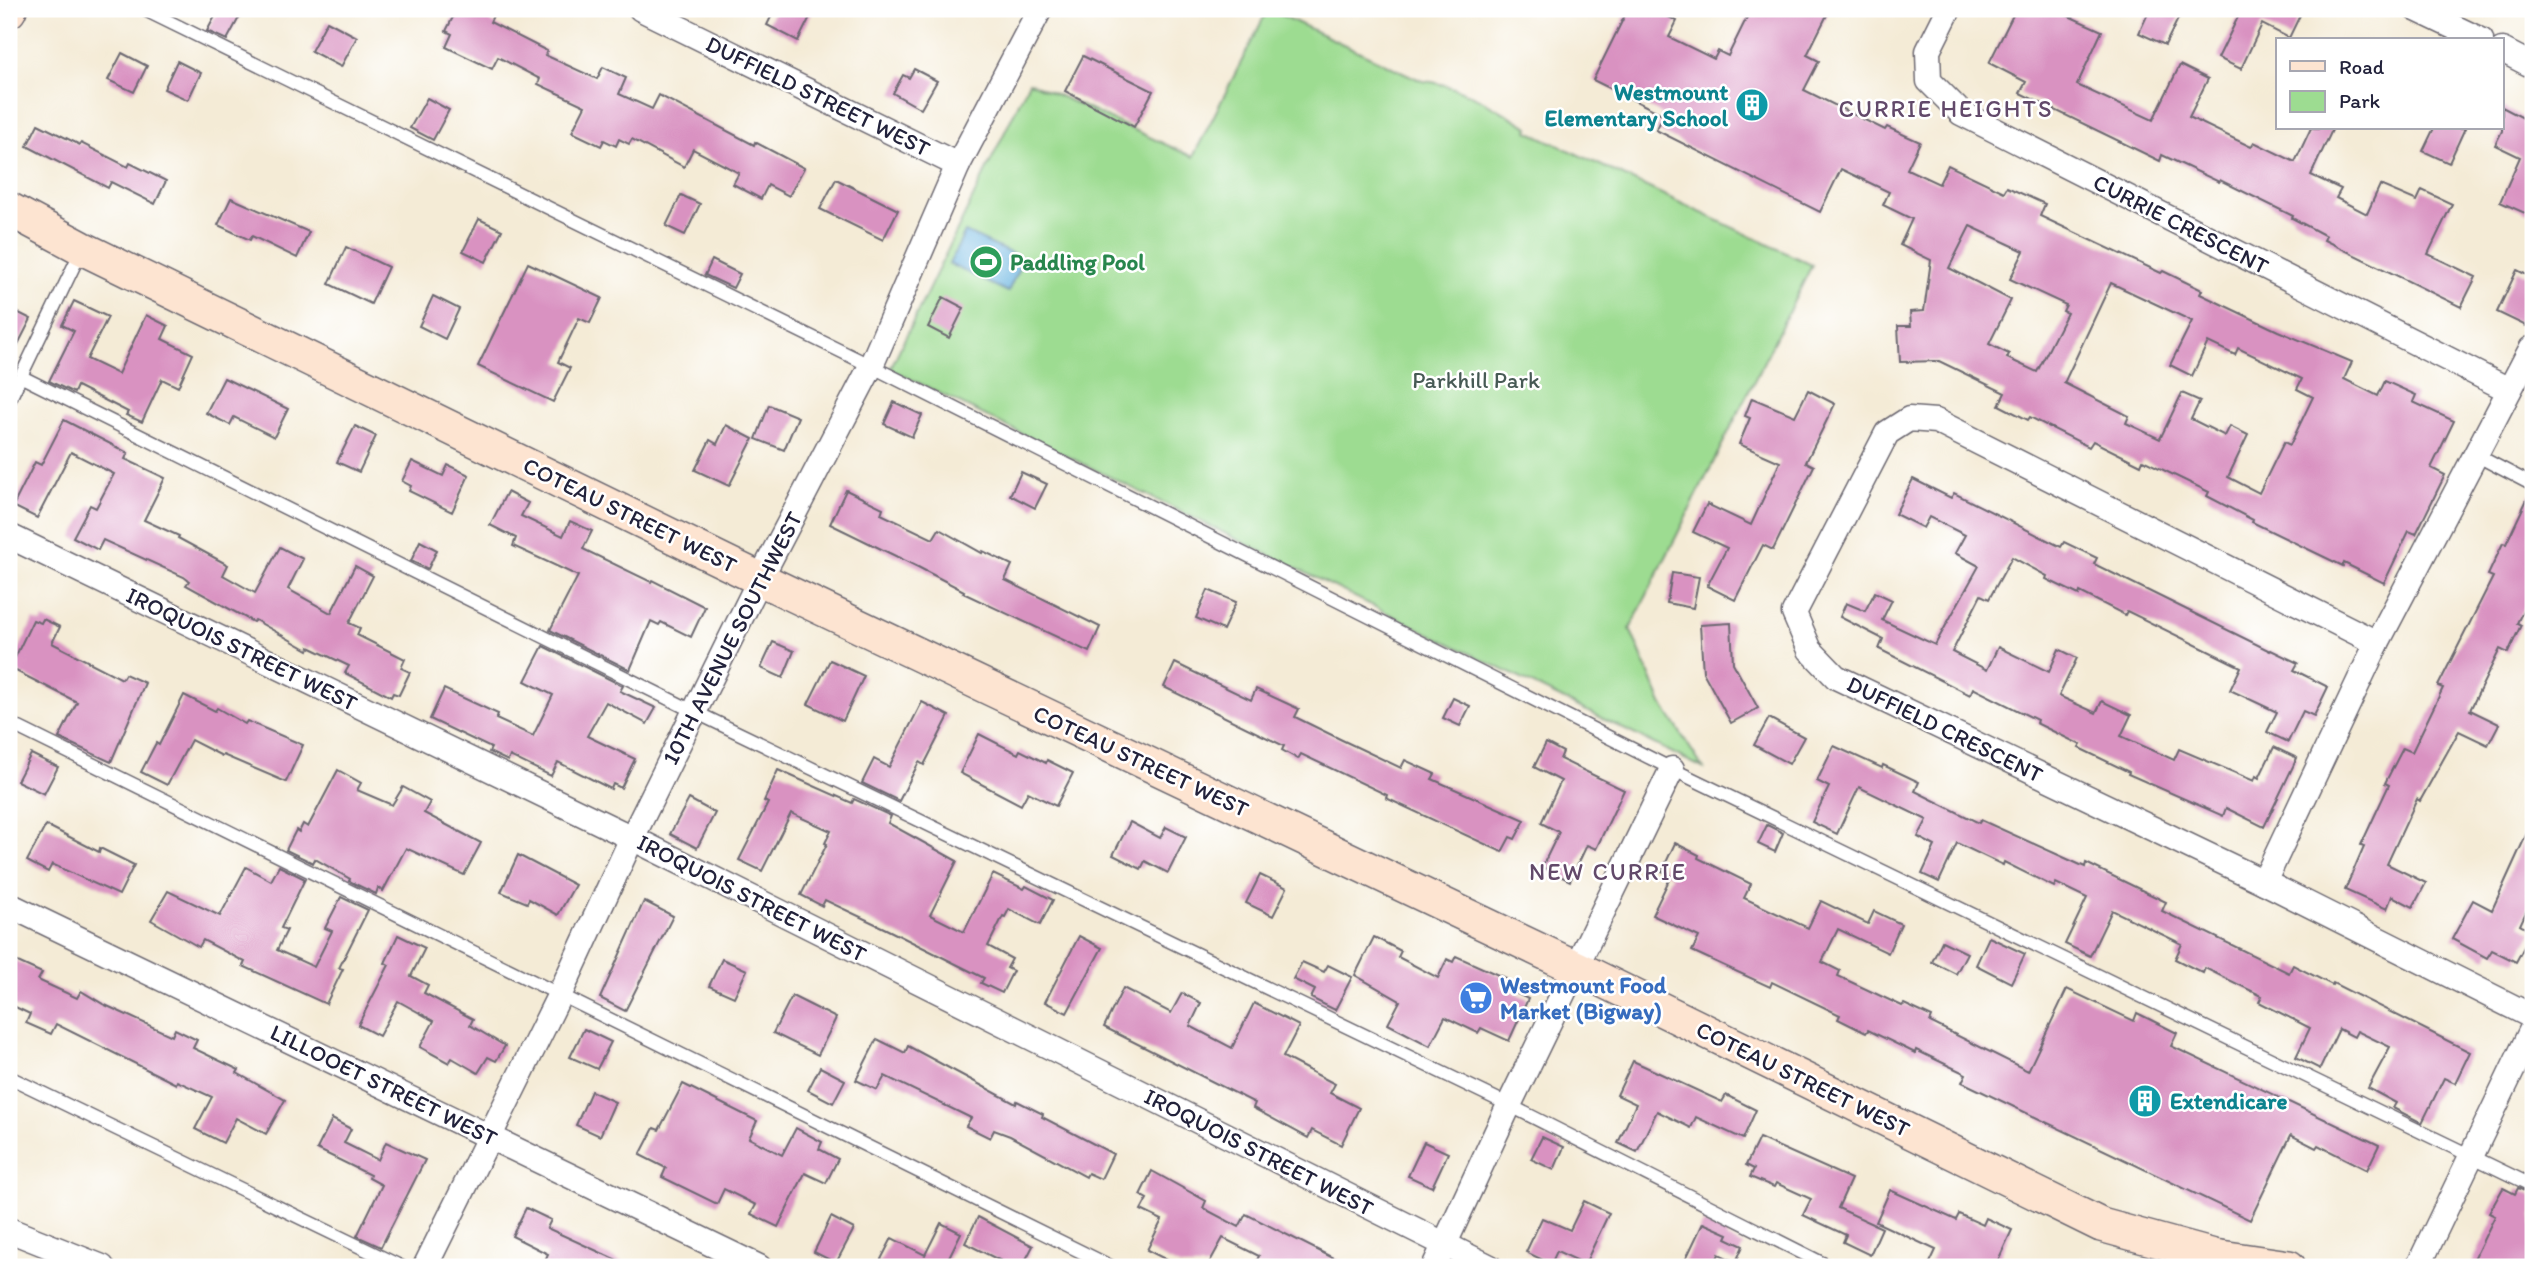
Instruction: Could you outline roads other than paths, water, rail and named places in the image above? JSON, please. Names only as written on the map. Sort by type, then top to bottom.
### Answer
[{"type":"street","name":"DUFFIELD STREET WEST","points":[[641,9],[958,165]]},
{"type":"street","name":"10TH AVENUE SOUTHWEST","points":[[425,1267],[561,994],[632,838],[760,579],[871,366],[958,165],[1040,9]]},
{"type":"street","name":"CURRIE CRESCENT","points":[[1949,9],[1928,51],[1929,81],[1961,113],[2509,390]]},
{"type":"street","points":[[2416,9],[2477,38]]},
{"type":"street","points":[[2504,51],[2533,66]]},
{"type":"street","name":"COTEAU STREET WEST","points":[[9,209],[82,248],[760,579],[1577,968],[2101,1225],[2214,1256],[2289,1267]]},
{"type":"street","points":[[2264,882],[2377,643],[2531,349]]},
{"type":"street","name":"DUFFIELD CRESCENT","points":[[2377,643],[1937,421],[1909,419],[1887,433],[1794,613],[1811,650],[1836,677],[2264,882],[2533,1017]]},
{"type":"street","name":"IROQUOIS STREET WEST","points":[[9,536],[632,838],[1490,1267]]},
{"type":"street","points":[[1434,1267],[1509,1105],[1672,769]]},
{"type":"street","name":"LILLOOET STREET WEST","points":[[9,905],[760,1267]]},
{"type":"street","points":[[2418,1267],[2533,1027]]},
{"type":"street","points":[[2101,1225],[2183,1267]]},
{"type":"street","points":[[9,1230],[102,1267]]},
{"type":"lane","points":[[143,9],[871,366],[1672,769],[2533,1186]]},
{"type":"lane","points":[[9,401],[82,248]]},
{"type":"lane","points":[[22,377],[695,712],[1509,1105],[1830,1267]]},
{"type":"lane","points":[[2476,455],[2533,485]]},
{"type":"lane","points":[[9,723],[1112,1267]]},
{"type":"lane","points":[[9,1077],[402,1267]]},
{"type":"water","name":"Paddling Pool","points":[[965,232],[1023,259],[1008,292],[949,264]]},
{"type":"place","name":"Westmount Elementary School","points":[[1752,105]]},
{"type":"place","name":"Paddling Pool","points":[[986,262]]},
{"type":"place","name":"Westmount Food Market (Bigway)","points":[[1476,998]]},
{"type":"place","name":"Extendicare","points":[[2145,1101]]},
{"type":"district","name":"CURRIE HEIGHTS","points":[[1946,108]]},
{"type":"district","name":"NEW CURRIE","points":[[1608,871]]},
{"type":"park label","name":"Parkhill Park","points":[[1476,380]]}]
